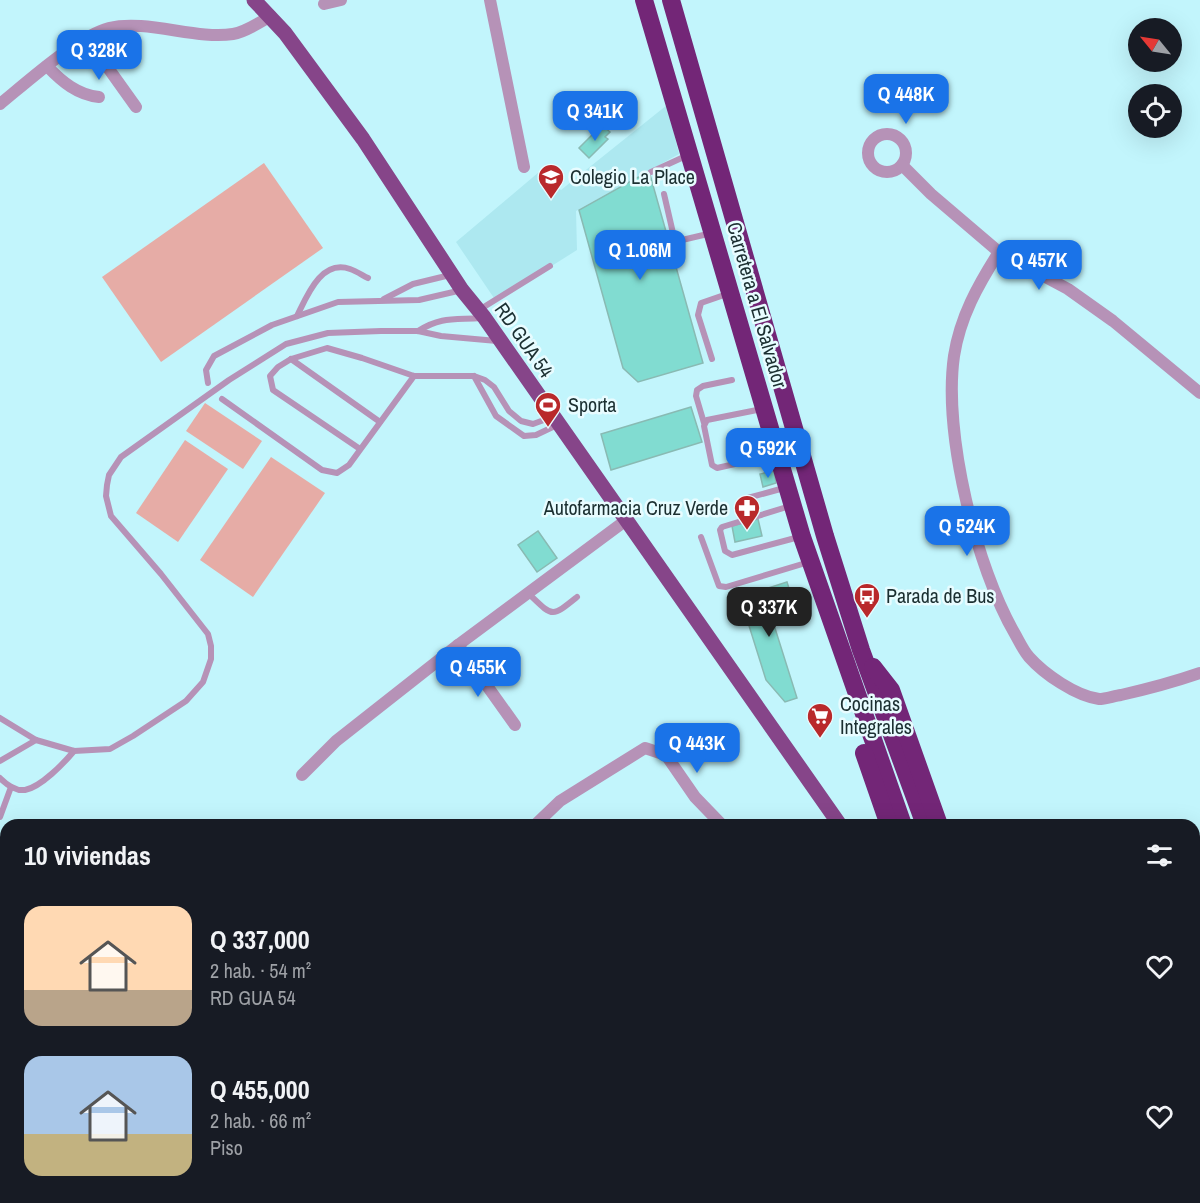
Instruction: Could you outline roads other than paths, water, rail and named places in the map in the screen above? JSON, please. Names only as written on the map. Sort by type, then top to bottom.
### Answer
[{"type":"highway","name":"Carretera a El Salvador","points":[[644,0],[802,537],[901,819]]},
{"type":"highway","name":"Carretera a El Salvador","points":[[673,1],[793,425],[861,650],[923,819]]},
{"type":"highway","points":[[822,598],[825,630],[887,819]]},
{"type":"highway","points":[[861,650],[891,690],[937,819]]},
{"type":"main road","name":"RD GUA 54","points":[[254,0],[285,33],[363,139],[462,290],[836,819]]},
{"type":"street","points":[[324,4],[341,0]]},
{"type":"street","points":[[490,0],[524,167]]},
{"type":"street","points":[[0,104],[86,37],[110,28],[136,26],[234,34],[271,16]]},
{"type":"street","points":[[86,37],[136,107]]},
{"type":"street","points":[[47,66],[59,79],[78,91],[99,97]]},
{"type":"street","points":[[902,165],[931,194],[999,252],[1068,289],[1113,321],[1200,393]]},
{"type":"street","points":[[999,252],[976,288],[961,326],[954,356],[952,391],[954,436],[962,477],[976,537],[998,601],[1028,656],[1047,673],[1070,688],[1099,699],[1162,686],[1200,673]]},
{"type":"street","points":[[302,775],[336,741],[625,520]]},
{"type":"street","points":[[459,645],[515,724]]},
{"type":"street","points":[[541,819],[560,801],[645,748],[666,755],[695,797],[716,819]]},
{"type":"lane","points":[[651,172],[690,155]]},
{"type":"lane","points":[[664,194],[676,240],[713,233]]},
{"type":"lane","points":[[418,330],[433,321],[481,314],[550,266]]},
{"type":"lane","points":[[297,316],[309,290],[320,277],[335,269],[348,268],[368,278]]},
{"type":"lane","points":[[381,301],[413,284],[452,274]]},
{"type":"lane","points":[[208,383],[206,370],[214,356],[272,325],[339,302],[419,300],[462,290]]},
{"type":"lane","points":[[712,359],[698,315],[699,309],[701,303],[731,293]]},
{"type":"lane","points":[[0,718],[36,741],[74,751],[110,749],[134,736],[196,693],[203,682],[211,659],[212,646],[208,634],[111,516],[106,496],[110,475],[114,465],[121,457],[201,400],[286,344],[328,333],[418,330],[499,342]]},
{"type":"lane","points":[[360,449],[273,390],[270,376],[278,367],[291,359],[327,348],[414,376],[474,376],[494,387],[509,411],[520,421],[533,424],[555,421]]},
{"type":"lane","points":[[291,359],[381,422]]},
{"type":"lane","points":[[222,399],[327,472],[337,472],[345,468],[414,376]]},
{"type":"lane","points":[[474,376],[496,416],[524,436],[536,435],[555,421]]},
{"type":"lane","points":[[732,380],[697,390],[696,396],[712,465],[721,468],[757,459]]},
{"type":"lane","points":[[704,423],[707,420],[764,408]]},
{"type":"lane","points":[[744,499],[787,487]]},
{"type":"lane","points":[[793,505],[722,527],[720,530],[726,551],[732,555],[802,537]]},
{"type":"lane","points":[[701,537],[719,586],[726,587],[810,561]]},
{"type":"lane","points":[[529,594],[552,613],[557,613],[577,597]]},
{"type":"lane","points":[[0,761],[36,741]]},
{"type":"lane","points":[[0,778],[11,787],[24,790],[39,783],[66,761],[74,751]]},
{"type":"lane","points":[[0,817],[11,787]]},
{"type":"place","name":"Colegio La Place","points":[[551,200]]},
{"type":"place","name":"Sporta","points":[[548,428]]},
{"type":"place","name":"Autofarmacia Cruz Verde","points":[[747,531]]},
{"type":"place","name":"Parada de Bus","points":[[867,619]]},
{"type":"place","name":"Cocinas Integrales","points":[[820,739]]}]
